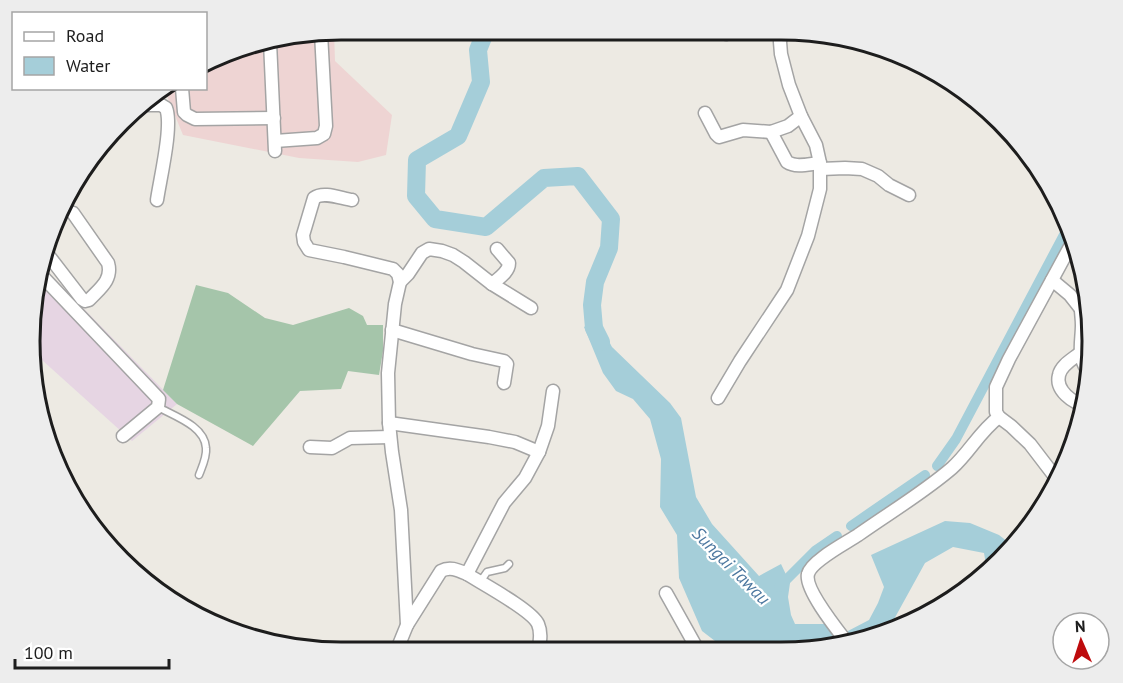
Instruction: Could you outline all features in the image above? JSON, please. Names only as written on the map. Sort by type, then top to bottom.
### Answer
[{"type":"street","points":[[718,398],[787,290],[808,236],[820,189],[820,166],[816,145],[789,85],[780,40]]},
{"type":"street","points":[[270,49],[275,146],[317,138],[324,134],[326,126],[321,41]]},
{"type":"street","points":[[182,90],[184,112],[191,118],[273,118]]},
{"type":"street","points":[[157,104],[166,108],[168,113],[167,136],[157,200]]},
{"type":"street","points":[[705,113],[719,137],[743,130],[771,132],[788,126],[801,116]]},
{"type":"street","points":[[771,132],[787,162],[791,164],[862,169],[909,195]]},
{"type":"street","points":[[352,200],[317,195],[314,198],[303,235],[309,250],[344,256],[393,269],[398,274],[400,282],[395,304],[388,373],[389,423],[400,510],[407,625]]},
{"type":"street","points":[[52,260],[85,301],[89,300],[105,284],[110,270],[108,263],[73,213]]},
{"type":"street","points":[[400,282],[422,252],[429,249],[442,251],[464,262],[492,284],[531,308]]},
{"type":"street","points":[[492,284],[508,270],[509,266],[509,263],[496,249]]},
{"type":"street","points":[[1052,473],[1030,444],[999,417],[996,412],[996,387],[1068,250]]},
{"type":"street","points":[[1052,280],[1080,303]]},
{"type":"street","points":[[47,281],[158,397],[160,402],[158,407],[123,436]]},
{"type":"street","points":[[392,330],[504,362],[507,364],[504,383]]},
{"type":"street","points":[[1082,332],[1080,353],[1082,362]]},
{"type":"street","points":[[1076,403],[1059,386],[1059,374],[1063,367],[1080,353]]},
{"type":"street","points":[[466,574],[504,503],[525,478],[539,452],[548,426],[553,391]]},
{"type":"street","points":[[842,636],[808,584],[808,574],[814,564],[954,466],[988,426],[999,417]]},
{"type":"street","points":[[389,423],[515,442],[539,452]]},
{"type":"street","points":[[310,447],[332,448],[350,438],[390,437]]},
{"type":"street","points":[[400,642],[407,625],[441,571],[446,568],[453,568],[480,582],[536,620],[540,631],[539,642]]},
{"type":"street","points":[[666,593],[693,642]]},
{"type":"lane","points":[[158,407],[196,429],[203,437],[207,447],[199,475]]},
{"type":"lane","points":[[480,582],[487,572],[505,568],[509,564]]},
{"type":"shaded area","points":[[334,40],[335,61],[392,115],[386,155],[358,162],[299,158],[183,135],[167,96],[174,91],[207,90],[207,73],[245,56],[283,46],[322,41]]},
{"type":"shaded area","points":[[49,273],[177,404],[132,441],[41,359],[41,322]]},
{"type":"green space","points":[[196,285],[228,293],[265,318],[293,325],[349,308],[363,316],[367,325],[383,325],[383,351],[379,375],[348,371],[341,389],[300,391],[253,446],[177,404],[163,390]]},
{"type":"water","points":[[600,316],[604,332],[612,347],[670,403],[681,418],[696,497],[712,524],[759,576],[781,564],[790,583],[788,597],[795,624],[841,624],[846,632],[869,620],[884,587],[871,555],[945,521],[970,523],[999,535],[1007,541],[986,562],[984,553],[953,547],[925,563],[893,622],[878,627],[840,637],[801,642],[716,642],[702,631],[679,578],[677,535],[660,507],[661,459],[650,419],[633,399],[616,391],[603,373],[584,327]]},
{"type":"waterway","name":"Sungai Tawau","points":[[482,40],[478,50],[481,82],[458,136],[417,160],[416,196],[435,219],[486,227],[544,178],[578,176],[611,219],[609,248],[595,282],[592,305],[594,328],[601,342]]},
{"type":"waterway","points":[[937,466],[956,439],[1064,236]]},
{"type":"waterway","points":[[851,526],[925,475]]},
{"type":"waterway","points":[[779,587],[815,551],[837,536]]}]
